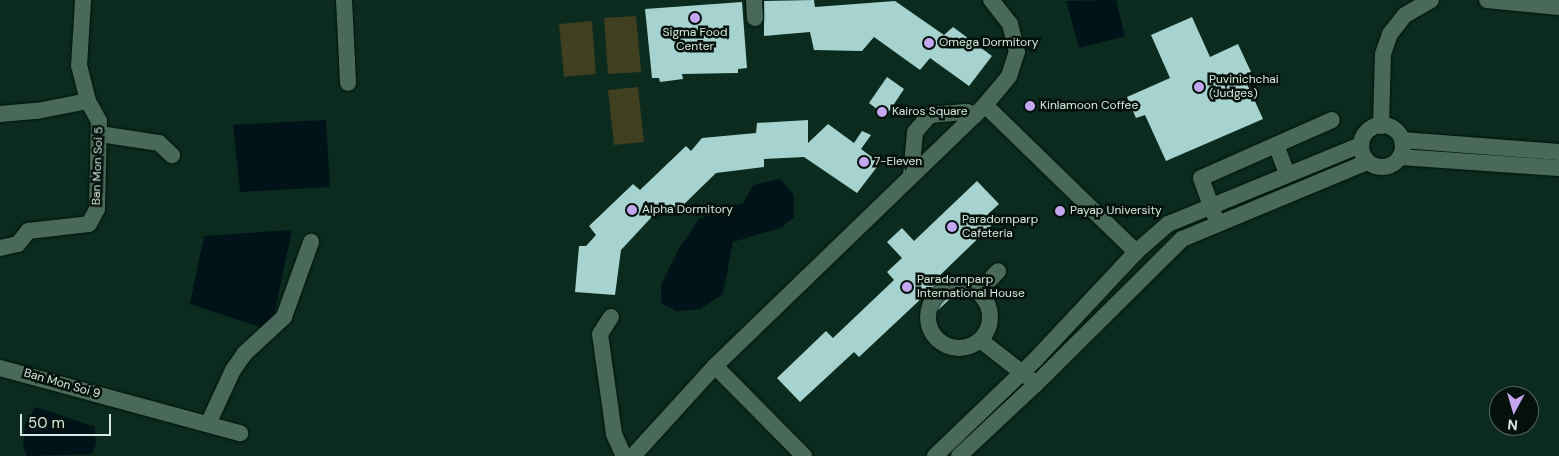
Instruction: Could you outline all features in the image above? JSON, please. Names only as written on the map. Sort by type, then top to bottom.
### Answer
[{"type":"street","name":"Ban Mon Soi 5","points":[[0,248],[18,244],[28,231],[89,224],[98,209],[99,121],[88,101],[79,66],[83,0]]},
{"type":"street","points":[[344,0],[348,83]]},
{"type":"street","points":[[754,0],[755,18]]},
{"type":"street","points":[[633,456],[715,366],[980,110],[1009,76],[1017,52],[1010,24],[991,0]]},
{"type":"street","points":[[1381,126],[1383,54],[1390,34],[1405,15],[1431,0]]},
{"type":"street","points":[[1487,0],[1559,7]]},
{"type":"street","points":[[0,114],[37,111],[88,101]]},
{"type":"street","points":[[911,176],[910,165],[915,132],[930,115],[980,110]]},
{"type":"street","points":[[980,110],[1136,252]]},
{"type":"street","points":[[1219,223],[1209,204],[1201,178],[1332,120]]},
{"type":"street","points":[[935,456],[1023,372],[1136,252],[1168,224],[1209,204],[1361,145],[1369,130],[1381,126],[1394,129],[1402,140],[1400,157]]},
{"type":"street","points":[[100,134],[159,143],[172,155]]},
{"type":"street","points":[[1402,140],[1559,152]]},
{"type":"street","points":[[1276,145],[1287,174]]},
{"type":"street","points":[[1361,145],[1367,162]]},
{"type":"street","points":[[959,456],[1036,384],[1182,239],[1367,162],[1384,167],[1400,157],[1559,168]]},
{"type":"street","points":[[208,424],[233,370],[244,353],[284,317],[311,242]]},
{"type":"street","points":[[978,292],[998,271]]},
{"type":"street","points":[[968,287],[985,298],[991,315],[986,333],[980,340],[966,347],[950,347],[933,334],[928,313],[938,294],[947,288],[968,287]]},
{"type":"street","points":[[611,317],[600,334],[614,434],[624,456]]},
{"type":"street","points":[[980,340],[1036,384]]},
{"type":"street","points":[[715,366],[804,456]]},
{"type":"street","name":"Ban Mon Soi 9","points":[[0,368],[240,433]]},
{"type":"shaded area","points":[[1116,0],[1125,36],[1079,48],[1066,1]]},
{"type":"shaded area","points":[[636,16],[641,72],[608,74],[604,18]]},
{"type":"shaded area","points":[[592,21],[596,74],[564,77],[559,24]]},
{"type":"shaded area","points":[[638,87],[644,142],[614,145],[608,90]]},
{"type":"shaded area","points":[[326,120],[330,187],[240,192],[233,125]]},
{"type":"shaded area","points":[[780,179],[794,195],[794,217],[780,228],[733,242],[723,294],[700,309],[676,311],[661,303],[661,285],[680,247],[699,219],[743,203],[753,185]]},
{"type":"shaded area","points":[[292,230],[274,316],[266,329],[190,304],[204,236]]},
{"type":"shaded area","points":[[36,407],[95,427],[96,444],[92,454],[27,456],[23,447],[25,424]]},
{"type":"building","name":"Omega Dormitory","points":[[814,0],[815,7],[895,1],[944,35],[953,27],[992,56],[969,86],[930,58],[920,70],[874,37],[862,51],[814,50],[810,32],[764,36],[764,1]]},
{"type":"building","points":[[742,2],[747,68],[738,69],[738,73],[682,74],[683,79],[660,82],[659,78],[652,78],[645,9]]},
{"type":"building","name":"Puvinichchai (Judges)","points":[[1192,17],[1210,57],[1238,44],[1251,72],[1243,75],[1263,119],[1166,161],[1145,115],[1136,118],[1127,97],[1170,78],[1151,35]]},
{"type":"building","name":"Kairos Square","points":[[887,77],[904,89],[886,116],[869,103]]},
{"type":"building","name":"Alpha Dormitory","points":[[808,120],[808,143],[828,124],[854,143],[862,131],[871,135],[861,149],[880,163],[857,193],[804,157],[764,159],[764,167],[716,173],[674,214],[661,207],[621,250],[615,295],[575,292],[579,246],[586,246],[596,235],[589,226],[633,184],[640,190],[686,146],[691,151],[702,138],[756,133],[757,123]]},
{"type":"building","name":"Paradornparp International House","points":[[977,181],[999,204],[986,216],[993,224],[935,280],[952,297],[937,311],[923,297],[859,357],[854,352],[800,402],[777,378],[826,331],[833,338],[894,280],[887,272],[902,258],[887,242],[902,228],[914,241]]},
{"type":"place","name":"Sigma Food Center","points":[[695,18]]},
{"type":"place","name":"Omega Dormitory","points":[[929,43]]},
{"type":"place","name":"Puvinichchai (Judges)","points":[[1199,87]]},
{"type":"place","name":"Kinlamoon Coffee","points":[[1030,106]]},
{"type":"place","name":"Kairos Square","points":[[882,112]]},
{"type":"place","name":"7-Eleven","points":[[864,162]]},
{"type":"place","name":"Alpha Dormitory","points":[[632,210]]},
{"type":"place","name":"Payap University","points":[[1060,211]]},
{"type":"place","name":"Paradornparp Cafeteria","points":[[952,227]]},
{"type":"place","name":"Paradornparp International House","points":[[907,287]]}]
